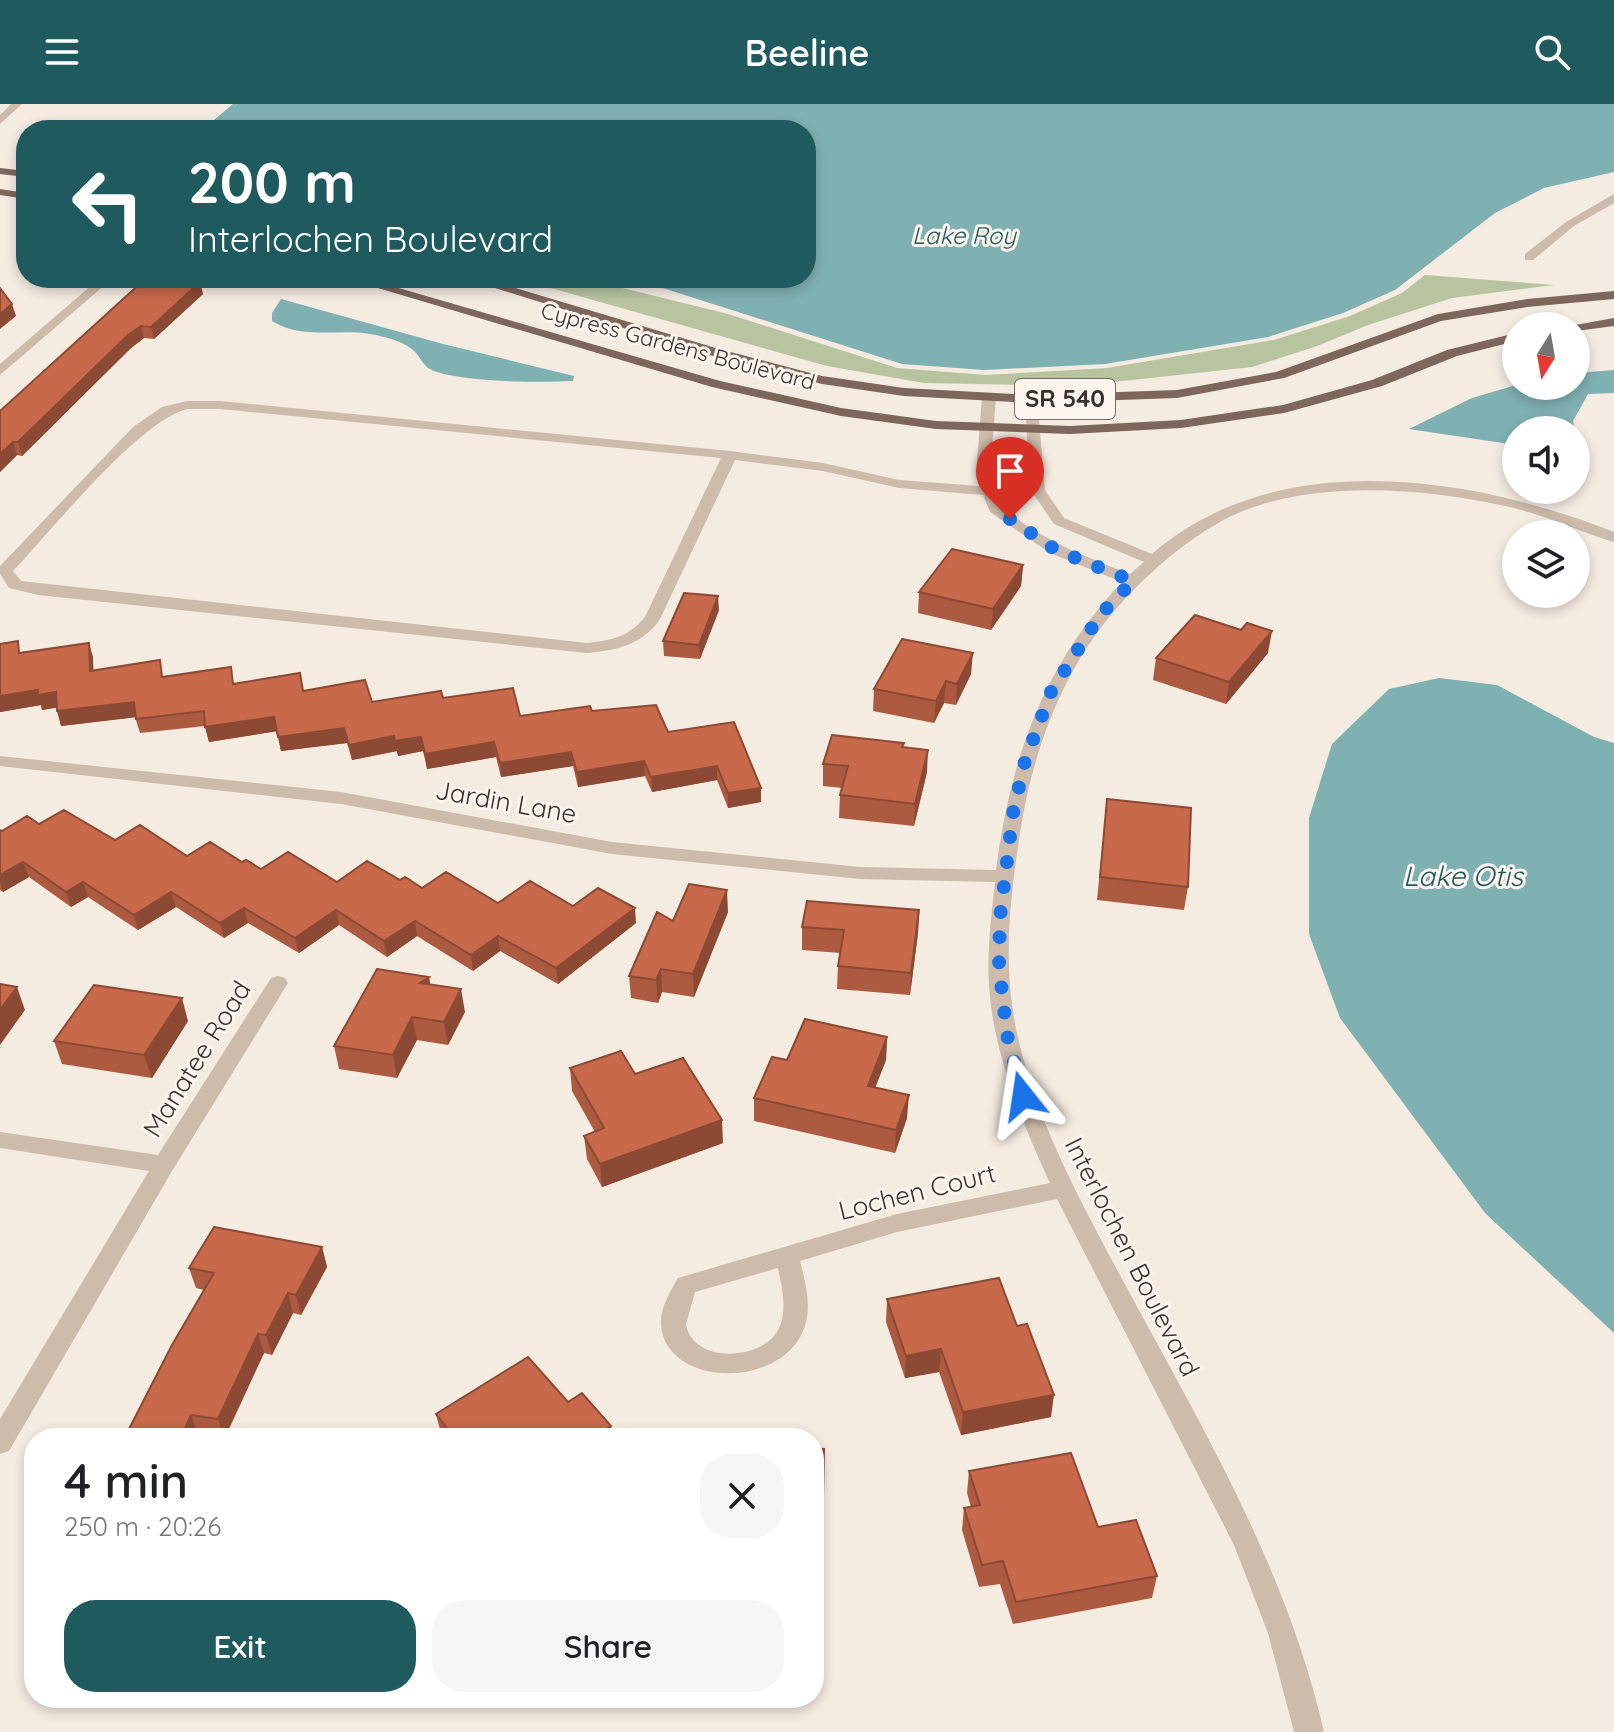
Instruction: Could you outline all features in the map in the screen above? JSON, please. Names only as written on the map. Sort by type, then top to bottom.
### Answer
[{"type":"main road","name":"Cypress Gardens Boulevard","points":[[385,288],[717,384],[841,412],[936,425],[1070,430],[1181,424],[1284,409],[1377,383],[1452,353],[1502,340]]},
{"type":"main road","name":"Cypress Gardens Boulevard","points":[[502,288],[714,352],[822,380],[904,392],[1032,399],[1177,394],[1279,375],[1438,318],[1527,303],[1614,295]]},
{"type":"main road","points":[[1590,325],[1614,322]]},
{"type":"street","points":[[0,121],[17,104]]},
{"type":"street","points":[[1529,257],[1570,224],[1608,209],[1614,197]]},
{"type":"street","points":[[0,371],[95,288]]},
{"type":"street","points":[[989,397],[983,475],[995,509],[1056,550],[1133,581]]},
{"type":"street","points":[[1032,399],[1038,490],[1059,521],[1153,560]]},
{"type":"street","points":[[730,455],[653,618],[638,638],[613,645],[587,648],[38,590],[15,585],[5,570],[138,430],[167,410],[187,405],[220,405],[730,455],[823,467],[899,484],[988,491],[1038,490]]},
{"type":"street","name":"Interlochen Boulevard","points":[[1309,1732],[1270,1603],[1244,1538],[1062,1189],[1023,1096],[1007,1035],[999,966],[1005,876],[1013,813],[1025,761],[1051,692],[1100,615],[1153,560],[1183,536],[1222,512],[1303,492],[1363,487],[1474,496],[1532,508],[1614,537]]},
{"type":"street","name":"Jardin Lane","points":[[0,761],[341,798],[612,848],[860,873],[1005,876]]},
{"type":"street","name":"Manatee Road","points":[[0,1443],[164,1165],[278,983]]},
{"type":"street","points":[[0,1140],[164,1165]]},
{"type":"street","name":"Lochen Court","points":[[787,1257],[796,1292],[794,1318],[785,1340],[768,1356],[747,1362],[706,1360],[689,1351],[676,1336],[674,1317],[687,1285],[897,1223],[1062,1189]]},
{"type":"green space","points":[[1425,275],[1554,285],[1452,298],[1252,367],[1104,383],[1027,385],[924,383],[827,366],[550,288],[623,288],[728,314],[897,368],[986,375],[1107,368],[1274,340],[1350,316],[1402,293]]},
{"type":"water","name":"Lake Roy","points":[[233,104],[1614,104],[1614,172],[1544,188],[1495,213],[1395,290],[1343,313],[1268,337],[1105,364],[985,370],[902,364],[663,288],[816,288],[816,120],[214,120]]},
{"type":"water","points":[[281,299],[574,376],[573,381],[485,380],[437,372],[426,366],[411,349],[391,339],[363,333],[310,332],[284,327],[272,321],[272,313]]},
{"type":"water","points":[[1614,370],[1614,393],[1590,394],[1590,372]]},
{"type":"water","points":[[1502,389],[1502,400],[1585,400],[1576,416],[1502,416],[1502,443],[1409,429],[1472,398]]},
{"type":"water","name":"Lake Otis","points":[[1439,678],[1497,685],[1594,737],[1614,743],[1614,1333],[1485,1213],[1340,1018],[1309,934],[1309,818],[1332,744],[1389,689]]},
{"type":"building","points":[[0,288],[12,304],[0,314]]},
{"type":"building","points":[[135,288],[193,288],[151,327],[141,326],[128,335],[18,442],[13,442],[0,454],[0,411]]},
{"type":"building","points":[[952,549],[1023,565],[993,609],[919,592]]},
{"type":"building","points":[[684,593],[718,596],[699,645],[663,641]]},
{"type":"building","points":[[1195,615],[1241,630],[1247,623],[1272,631],[1229,682],[1156,658]]},
{"type":"building","points":[[902,639],[973,653],[957,684],[946,681],[936,701],[874,689]]},
{"type":"building","points":[[18,641],[19,653],[89,643],[90,671],[160,660],[162,677],[231,667],[233,684],[300,673],[303,691],[365,680],[372,702],[441,691],[443,698],[513,688],[520,716],[590,706],[592,711],[656,705],[668,732],[734,722],[761,788],[728,793],[717,766],[651,777],[644,761],[577,772],[571,752],[500,763],[494,742],[425,754],[421,737],[395,741],[394,736],[349,745],[344,728],[278,737],[274,717],[205,727],[204,711],[136,719],[134,702],[57,711],[56,692],[38,695],[38,690],[0,696],[0,644]]},
{"type":"building","points":[[832,735],[904,743],[902,747],[928,750],[915,804],[840,795],[848,766],[823,764]]},
{"type":"building","points":[[1107,799],[1191,808],[1188,887],[1100,877]]},
{"type":"building","points":[[64,810],[115,840],[140,825],[187,856],[210,842],[242,862],[246,860],[261,869],[288,852],[337,882],[367,861],[400,880],[405,877],[422,888],[446,872],[498,903],[530,881],[573,906],[598,888],[635,908],[556,968],[498,936],[471,955],[415,921],[384,941],[336,910],[295,938],[244,908],[220,923],[171,892],[134,915],[83,882],[66,892],[23,862],[0,875],[0,830],[27,816],[39,824]]},
{"type":"building","points":[[689,884],[727,890],[693,974],[661,969],[656,980],[629,976],[657,912],[673,921]]},
{"type":"building","points":[[807,901],[919,910],[911,973],[838,966],[844,930],[802,927]]},
{"type":"building","points":[[377,969],[429,977],[420,983],[461,989],[444,1022],[412,1017],[393,1055],[334,1046]]},
{"type":"building","points":[[0,984],[17,987],[0,1010]]},
{"type":"building","points":[[94,985],[182,998],[144,1055],[54,1041]]},
{"type":"building","points":[[805,1019],[887,1037],[868,1086],[909,1095],[896,1130],[754,1098],[772,1057],[787,1060]]},
{"type":"building","points":[[621,1051],[635,1074],[683,1058],[722,1120],[600,1164],[584,1136],[604,1128],[570,1068]]},
{"type":"building","points":[[214,1227],[322,1247],[296,1295],[288,1293],[266,1335],[258,1334],[218,1419],[191,1415],[185,1428],[130,1428],[172,1345],[214,1273],[189,1268]]},
{"type":"building","points":[[999,1278],[1017,1326],[1027,1324],[1054,1395],[963,1412],[941,1349],[906,1356],[887,1299]]},
{"type":"building","points":[[528,1357],[568,1402],[582,1393],[611,1426],[447,1428],[436,1414]]},
{"type":"building","points":[[1071,1453],[1098,1527],[1136,1520],[1157,1576],[1016,1602],[1003,1561],[982,1565],[964,1508],[980,1505],[969,1471]]},
{"type":"route","points":[[1010,519],[1056,550],[1133,581],[1100,615],[1051,692],[1025,761],[1013,813],[1000,917],[999,966],[1007,1035],[1023,1096]]}]
